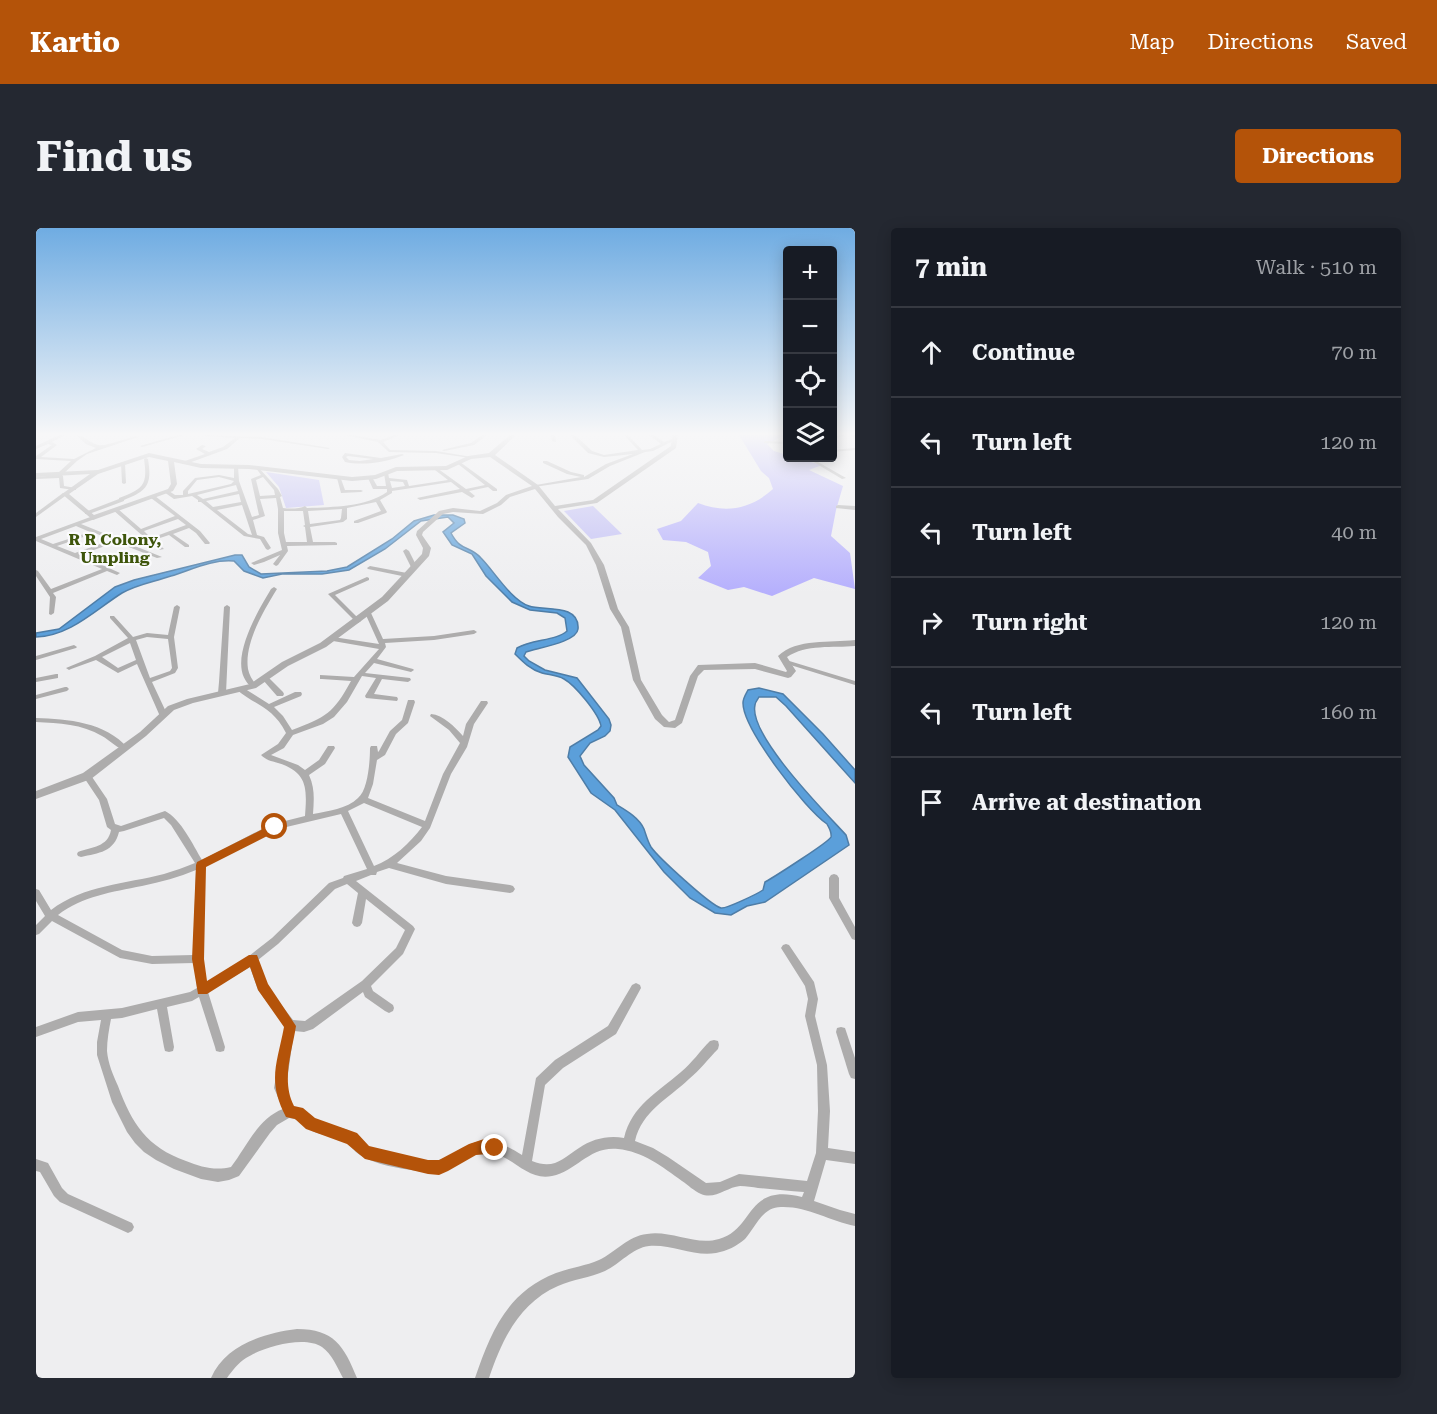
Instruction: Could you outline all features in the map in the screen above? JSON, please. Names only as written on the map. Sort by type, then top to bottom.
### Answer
[{"type":"street","points":[[36,515],[74,489]]},
{"type":"street","points":[[87,513],[143,489]]},
{"type":"street","points":[[36,539],[153,498],[170,489]]},
{"type":"street","points":[[186,496],[187,489]]},
{"type":"street","points":[[167,492],[174,497],[218,489]]},
{"type":"street","points":[[239,489],[255,535]]},
{"type":"street","points":[[249,519],[262,516],[256,489]]},
{"type":"street","points":[[274,489],[279,496],[281,533],[285,551]]},
{"type":"street","points":[[341,489],[342,491],[361,490]]},
{"type":"street","points":[[385,489],[396,489]]},
{"type":"street","points":[[281,509],[345,506],[377,499],[387,495],[390,489]]},
{"type":"street","points":[[420,498],[471,489]]},
{"type":"street","points":[[36,795],[87,777],[177,705],[253,686],[285,664],[333,639],[368,613],[426,554],[427,548],[419,535],[420,531],[436,516],[448,510],[481,513],[510,495],[528,489]]},
{"type":"street","points":[[538,489],[586,540],[593,551],[611,601],[625,627],[637,680],[662,722],[670,726],[679,722],[694,676],[701,667],[755,666],[788,675],[792,671],[783,655],[797,649],[855,643]]},
{"type":"street","points":[[554,508],[595,502],[614,489]]},
{"type":"street","points":[[464,490],[472,496]]},
{"type":"street","points":[[200,501],[240,492]]},
{"type":"street","points":[[114,493],[129,506]]},
{"type":"street","points":[[65,494],[93,518]]},
{"type":"street","points":[[193,494],[247,536],[255,535],[263,539],[268,548]]},
{"type":"street","points":[[258,498],[279,496]]},
{"type":"street","points":[[153,498],[207,543]]},
{"type":"street","points":[[356,522],[384,512],[377,499]]},
{"type":"street","points":[[212,509],[243,503]]},
{"type":"street","points":[[306,526],[324,521],[341,521],[344,517],[345,506]]},
{"type":"street","points":[[324,521],[326,507]]},
{"type":"street","points":[[838,507],[855,508]]},
{"type":"street","points":[[305,508],[310,544]]},
{"type":"street","points":[[116,510],[160,549]]},
{"type":"street","points":[[140,531],[178,517]]},
{"type":"street","points":[[76,524],[159,556]]},
{"type":"street","points":[[150,540],[189,526]]},
{"type":"street","points":[[52,546],[94,532]]},
{"type":"street","points":[[169,533],[187,546]]},
{"type":"street","points":[[36,539],[117,573]]},
{"type":"street","points":[[75,555],[120,541]]},
{"type":"street","points":[[83,559],[120,541]]},
{"type":"street","points":[[283,544],[335,544]]},
{"type":"street","points":[[254,563],[285,551]]},
{"type":"street","points":[[276,564],[285,551]]},
{"type":"street","points":[[406,551],[414,567]]},
{"type":"street","points":[[370,568],[407,575]]},
{"type":"street","points":[[50,592],[107,569]]},
{"type":"street","points":[[36,572],[53,600],[51,613]]},
{"type":"street","points":[[358,621],[336,602],[331,594],[367,579]]},
{"type":"street","points":[[253,686],[244,667],[248,645],[260,613],[274,588]]},
{"type":"street","points":[[148,681],[172,672],[175,668],[171,637],[177,607]]},
{"type":"street","points":[[222,693],[227,607]]},
{"type":"street","points":[[368,613],[382,644]]},
{"type":"street","points":[[112,617],[132,639],[139,661],[163,714]]},
{"type":"street","points":[[333,639],[382,644],[474,632]]},
{"type":"street","points":[[69,668],[132,639],[147,635],[171,637]]},
{"type":"street","points":[[309,817],[311,787],[305,774],[289,763],[266,756],[268,752],[281,746],[290,733],[320,722],[331,715],[344,700],[358,676],[382,644]]},
{"type":"street","points":[[36,658],[74,647]]},
{"type":"street","points":[[97,657],[118,671],[139,661]]},
{"type":"street","points":[[372,660],[411,670]]},
{"type":"street","points":[[786,662],[855,683]]},
{"type":"street","points":[[36,680],[56,676]]},
{"type":"street","points":[[322,677],[358,676],[408,680]]},
{"type":"street","points":[[380,677],[369,696],[394,699]]},
{"type":"street","points":[[265,678],[280,694]]},
{"type":"street","points":[[36,698],[65,689]]},
{"type":"street","points":[[240,689],[281,715],[290,733]]},
{"type":"street","points":[[268,707],[298,694]]},
{"type":"street","points":[[374,758],[382,753],[393,733],[407,718],[411,702]]},
{"type":"street","points":[[36,1032],[78,1017],[161,1004],[182,999],[202,990],[253,959],[332,886],[389,864],[418,839],[427,826],[470,724],[484,703]]},
{"type":"street","points":[[434,716],[452,728],[464,742]]},
{"type":"street","points":[[36,720],[58,720],[87,725],[103,731],[124,748]]},
{"type":"street","points":[[305,774],[322,762],[331,748]]},
{"type":"street","points":[[36,930],[49,915],[91,892],[159,879],[201,865],[275,827],[343,810],[363,799],[374,758],[374,748]]},
{"type":"street","points":[[87,777],[104,799],[111,827],[115,829],[133,826],[165,814],[174,823],[201,865],[198,959],[202,990],[220,1047]]},
{"type":"street","points":[[363,799],[427,826]]},
{"type":"street","points":[[343,810],[373,872]]},
{"type":"street","points":[[81,854],[111,843],[115,839],[115,829]]},
{"type":"street","points":[[389,864],[447,880],[510,889]]},
{"type":"street","points":[[834,878],[834,898],[855,936]]},
{"type":"street","points":[[290,1026],[309,1025],[366,984],[400,951],[410,929],[347,879]]},
{"type":"street","points":[[357,923],[363,891]]},
{"type":"street","points":[[36,893],[49,915],[82,935],[126,956],[152,960],[198,959]]},
{"type":"street","points":[[786,948],[810,985],[813,999],[810,1016],[822,1065],[824,1111],[822,1153],[806,1205]]},
{"type":"street","points":[[253,959],[262,987],[290,1026],[280,1088],[290,1112]]},
{"type":"street","points":[[366,984],[365,990],[389,1008]]},
{"type":"street","points":[[526,1164],[540,1082],[559,1064],[612,1030],[636,988]]},
{"type":"street","points":[[161,1004],[169,1047]]},
{"type":"street","points":[[107,1014],[102,1049],[119,1109],[126,1124],[138,1139],[159,1154],[191,1170],[227,1175],[241,1165],[271,1124],[290,1112],[298,1113],[318,1128],[352,1138],[365,1152],[439,1168],[484,1146],[495,1148],[540,1170],[551,1171],[563,1166],[588,1148],[613,1142],[655,1155],[673,1165],[704,1189],[720,1188],[739,1180],[812,1187]]},
{"type":"street","points":[[841,1032],[855,1074]]},
{"type":"street","points":[[628,1145],[631,1131],[640,1114],[686,1075],[714,1045]]},
{"type":"street","points":[[822,1153],[855,1158]]},
{"type":"street","points":[[36,1165],[44,1167],[64,1198],[128,1227]]},
{"type":"street","points":[[482,1378],[500,1331],[512,1311],[552,1281],[603,1266],[636,1243],[648,1240],[696,1247],[725,1245],[746,1231],[760,1207],[777,1201],[794,1201],[855,1220]]},
{"type":"street","points":[[218,1378],[240,1354],[260,1344],[287,1337],[310,1336],[326,1342],[340,1359],[350,1378]]},
{"type":"shaded area","points":[[280,489],[321,489],[324,505],[286,508]]},
{"type":"shaded area","points":[[773,489],[842,489],[831,536],[850,553],[855,589],[814,578],[772,596],[744,587],[728,590],[698,578],[711,566],[708,552],[686,542],[663,540],[657,529],[681,521],[698,503],[718,508],[738,508],[765,496]]},
{"type":"shaded area","points":[[593,506],[622,534],[591,539],[564,511]]},
{"type":"shaded area","points":[[434,515],[453,515],[464,519],[465,523],[451,533],[455,539],[481,558],[509,592],[522,603],[560,610],[573,615],[577,621],[576,634],[556,644],[526,652],[524,656],[545,670],[577,678],[609,719],[610,731],[590,743],[580,756],[584,765],[614,798],[617,805],[639,821],[650,845],[656,852],[706,899],[721,908],[748,898],[763,890],[765,882],[831,837],[827,824],[791,786],[753,731],[743,703],[748,690],[759,688],[783,694],[855,770],[855,783],[776,697],[759,697],[755,704],[756,718],[763,735],[790,773],[846,835],[849,845],[765,902],[747,906],[731,915],[715,913],[690,898],[664,872],[615,810],[591,793],[568,757],[570,747],[601,726],[591,707],[569,682],[534,670],[515,654],[517,648],[523,645],[557,637],[567,631],[565,618],[557,613],[530,610],[512,602],[486,576],[472,554],[452,545],[443,532],[454,523],[448,517],[421,521],[385,549],[349,570],[322,574],[282,574],[263,578],[244,571],[234,561],[210,563],[128,590],[71,627],[48,636],[36,637],[36,633],[59,629],[115,587],[134,580],[235,555],[242,555],[249,567],[261,574],[327,571],[347,567],[392,539],[414,521]]},
{"type":"district","name":"R R Colony, Umpling","points":[[115,548]]},
{"type":"route","points":[[275,827],[201,865],[198,959],[202,990],[253,959],[262,987],[290,1026],[291,1033],[280,1079],[282,1096],[290,1112],[298,1113],[318,1128],[352,1138],[365,1152],[428,1167],[439,1168],[465,1153],[484,1146],[495,1148]]}]
